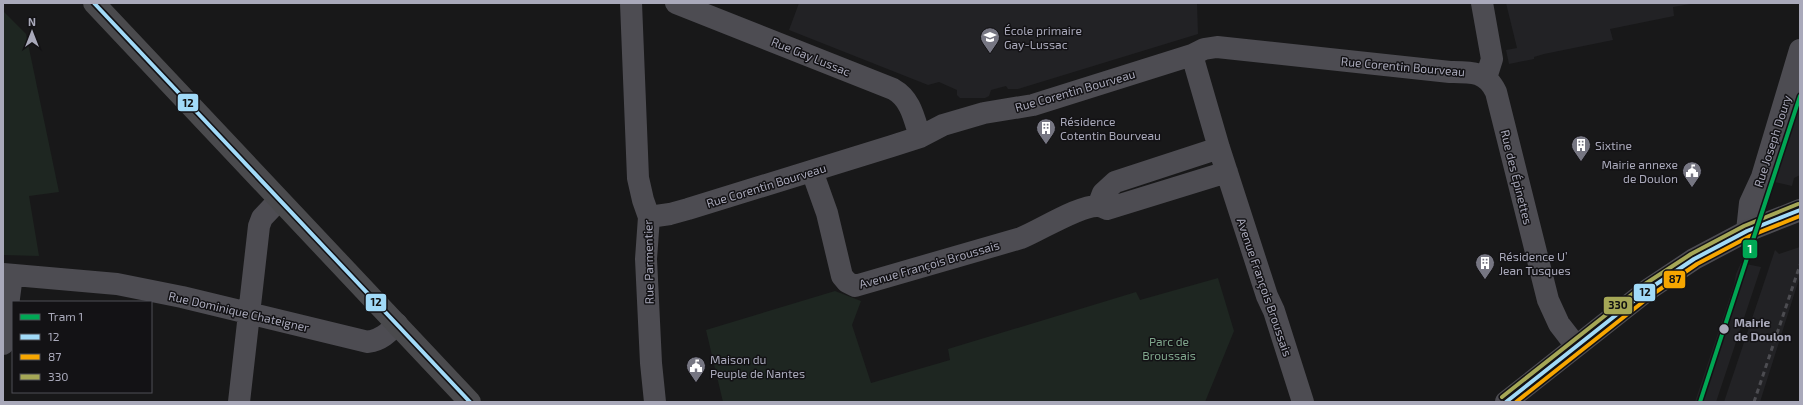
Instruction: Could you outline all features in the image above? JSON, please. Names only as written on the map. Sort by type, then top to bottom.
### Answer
[{"type":"main road","points":[[94,3],[470,402]]},
{"type":"street","name":"Rue Parmentier","points":[[631,3],[638,178],[649,217],[646,259],[651,363],[655,402]]},
{"type":"street","name":"Rue Gay Lussac","points":[[676,3],[893,89],[902,94],[908,101],[920,137]]},
{"type":"street","points":[[1482,3],[1492,59],[1486,78]]},
{"type":"street","name":"Rue Corentin Bourveau","points":[[649,217],[670,214],[688,209],[812,171],[920,137],[943,125],[984,112],[1033,105],[1192,55],[1204,49],[1216,47],[1450,72],[1476,73],[1486,78]]},
{"type":"street","name":"Rue Joseph Doury","points":[[1747,231],[1750,203],[1762,177],[1800,50]]},
{"type":"street","name":"Avenue François Broussais","points":[[1192,55],[1219,148],[1303,402]]},
{"type":"street","name":"Rue des Épinettes","points":[[1486,78],[1493,85],[1496,92],[1548,300],[1559,324],[1576,346]]},
{"type":"street","points":[[1098,206],[1103,193],[1115,182],[1219,148]]},
{"type":"street","name":"Avenue François Broussais","points":[[812,171],[827,213],[842,276],[847,282],[855,286],[1021,238],[1062,217],[1098,206],[1108,209],[1113,208],[1227,172]]},
{"type":"street","points":[[239,402],[259,226],[262,218],[279,200]]},
{"type":"street","points":[[1506,402],[1649,289],[1687,264],[1747,231],[1800,210]]},
{"type":"street","points":[[3,344],[8,275]]},
{"type":"street","name":"Rue Dominique Chateigner","points":[[8,275],[117,284],[182,297],[368,342],[375,341],[387,334],[397,324]]},
{"type":"shaded area","name":"École primaire Gay-Lussac","points":[[799,3],[1197,3],[1198,34],[1018,89],[1008,89],[1006,86],[991,90],[989,96],[985,98],[960,98],[957,95],[957,90],[939,82],[928,85],[789,30]]},
{"type":"shaded area","points":[[1506,3],[1690,4],[1673,7],[1674,16],[1610,29],[1613,40],[1544,54],[1534,57],[1534,59],[1509,64],[1506,50],[1517,48]]},
{"type":"shaded area","points":[[1800,74],[1800,175],[1794,178],[1792,186],[1766,180]]},
{"type":"shaded area","points":[[1800,247],[1800,276],[1760,402],[1724,402],[1775,250],[1779,254]]},
{"type":"shaded area","points":[[1741,263],[1761,267],[1716,402],[1695,402],[1734,285],[1736,274]]},
{"type":"green space","points":[[3,11],[26,34],[59,192],[29,196],[39,256],[3,255]]},
{"type":"green space","name":"Parc de Broussais","points":[[1218,278],[1234,331],[1205,402],[723,402],[706,330],[835,291],[861,301],[852,325],[871,383],[950,360],[948,349],[1136,292],[1140,300]]},
{"type":"railway","points":[[1754,402],[1800,265]]},
{"type":"tram line","name":"1","points":[[1700,402],[1800,96]]},
{"type":"transit line","name":"12","points":[[94,3],[470,402]]},
{"type":"transit line","name":"330","points":[[1502,397],[1645,284],[1691,254],[1744,226],[1798,204]]},
{"type":"transit line","name":"12","points":[[1506,402],[1649,289],[1694,259],[1747,231],[1800,210]]},
{"type":"transit line","name":"87","points":[[1516,402],[1653,294],[1697,264],[1750,236],[1800,216]]},
{"type":"place","name":"École primaire Gay-Lussac","points":[[990,54]]},
{"type":"place","name":"Résidence Cotentin Bourveau","points":[[1046,145]]},
{"type":"place","name":"Sixtine","points":[[1581,162]]},
{"type":"place","name":"Mairie annexe de Doulon","points":[[1692,188]]},
{"type":"place","name":"Résidence U’ Jean Tusques","points":[[1485,280]]},
{"type":"place","name":"Mairie de Doulon","points":[[1724,329]]},
{"type":"place","name":"Maison du Peuple de Nantes","points":[[696,383]]}]
